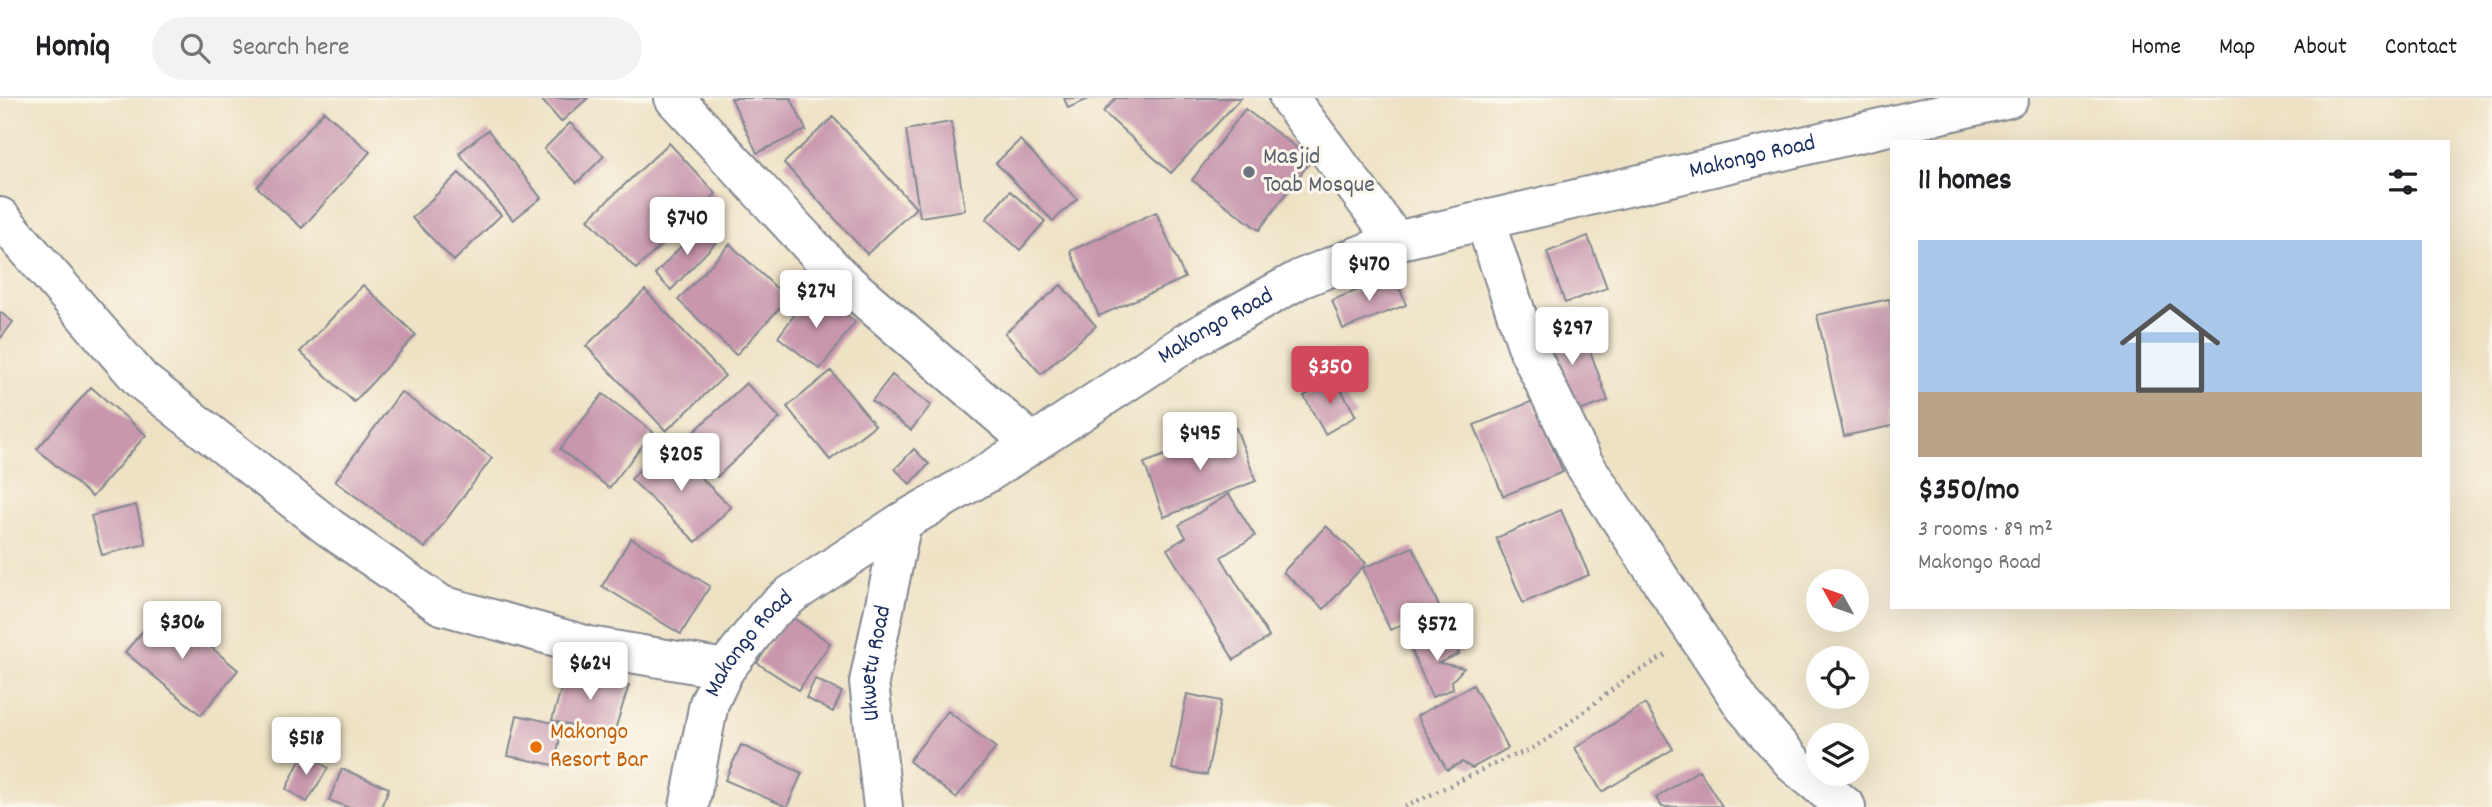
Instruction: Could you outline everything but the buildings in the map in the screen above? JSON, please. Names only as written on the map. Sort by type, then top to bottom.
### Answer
[{"type":"street","points":[[674,98],[839,276],[1032,443]]},
{"type":"street","points":[[1289,98],[1396,241]]},
{"type":"street","name":"Makongo Road","points":[[689,807],[709,703],[725,668],[769,613],[792,594],[902,522],[989,472],[1192,339],[1300,279],[1396,241],[2009,98]]},
{"type":"street","points":[[0,217],[141,380],[330,528],[440,605],[589,646],[725,668]]},
{"type":"street","points":[[1484,219],[1529,351],[1584,464],[1744,706],[1796,766],[1846,807]]},
{"type":"street","name":"Ukwetu Road","points":[[883,807],[869,682],[902,522]]},
{"type":"path","points":[[1405,807],[1507,758],[1530,750],[1626,679],[1697,637]]},
{"type":"place","name":"Masjid Toab Mosque","points":[[1249,172]]},
{"type":"place","name":"Makongo Resort Bar","points":[[536,747]]}]
